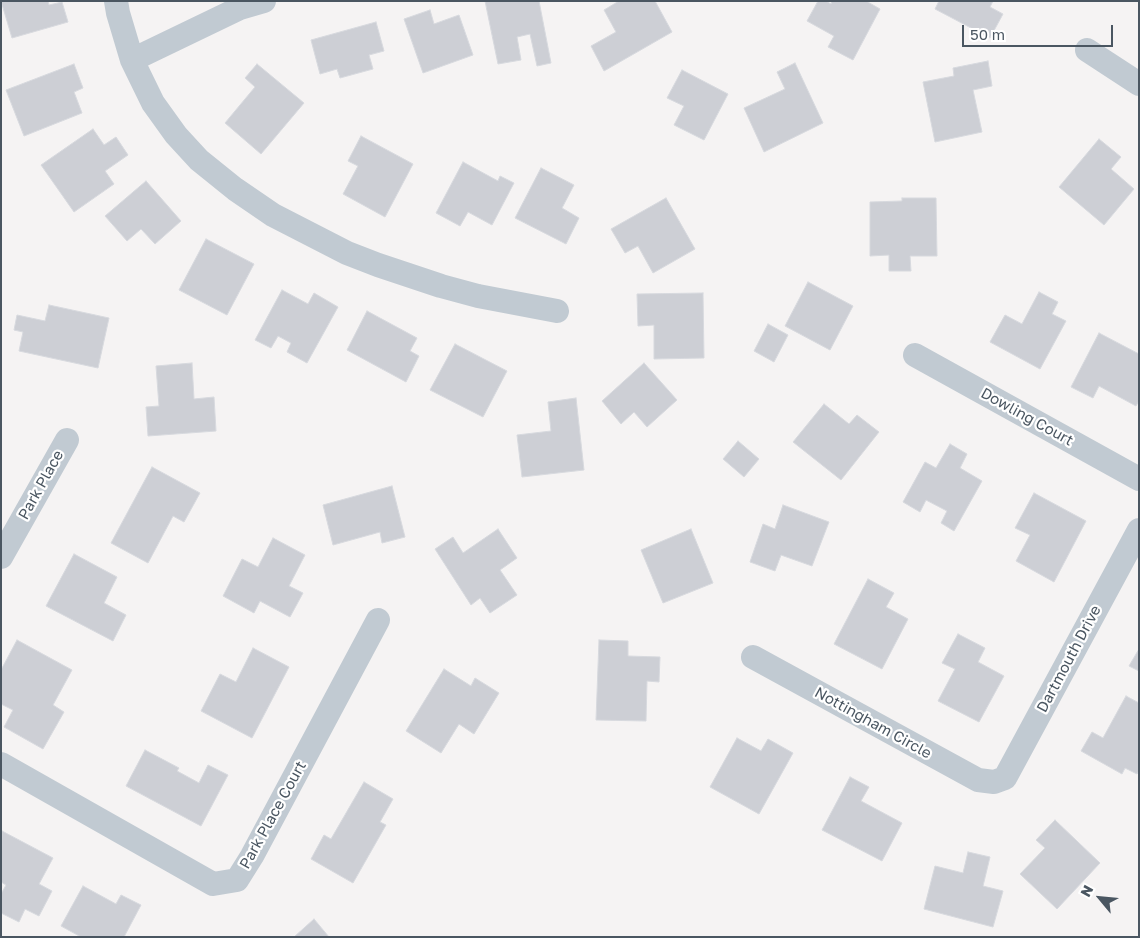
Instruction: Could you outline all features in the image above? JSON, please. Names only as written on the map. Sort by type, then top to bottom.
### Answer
[{"type":"street","points":[[116,1],[132,60],[154,102],[176,135],[199,160],[235,189],[273,215],[347,253],[405,274],[478,296],[557,311]]},
{"type":"street","points":[[132,60],[240,8],[264,1]]},
{"type":"street","points":[[1087,50],[1139,84]]},
{"type":"street","name":"Dowling Court","points":[[915,355],[1139,478]]},
{"type":"street","name":"Park Place","points":[[1,557],[67,440]]},
{"type":"street","name":"Dartmouth Drive","points":[[994,782],[1006,778],[1139,530]]},
{"type":"street","name":"Park Place Court","points":[[1,764],[214,884],[237,880],[252,856],[378,620]]},
{"type":"street","name":"Nottingham Circle","points":[[754,657],[978,780],[994,782]]},
{"type":"building","points":[[1,1],[48,1],[49,5],[62,2],[68,22],[12,38]]},
{"type":"building","points":[[485,1],[539,1],[551,63],[537,66],[530,34],[517,37],[521,60],[498,64]]},
{"type":"building","points":[[619,1],[655,1],[672,32],[604,71],[591,46],[616,32],[604,10]]},
{"type":"building","points":[[818,1],[826,1],[831,4],[832,1],[866,1],[880,9],[853,60],[828,47],[834,36],[807,21]]},
{"type":"building","points":[[939,1],[993,1],[990,7],[1003,14],[990,38],[935,9]]},
{"type":"building","points":[[430,10],[434,24],[459,15],[473,55],[423,73],[404,19]]},
{"type":"building","points":[[376,22],[384,51],[369,55],[373,69],[340,78],[337,69],[320,74],[311,40]]},
{"type":"building","points":[[988,61],[992,86],[973,90],[982,132],[935,142],[923,82],[954,76],[953,68]]},
{"type":"building","points":[[795,63],[823,123],[764,152],[744,108],[785,89],[777,72]]},
{"type":"building","points":[[74,64],[83,88],[74,92],[82,113],[24,136],[6,90]]},
{"type":"building","points":[[257,64],[304,103],[261,154],[225,123],[255,87],[245,78]]},
{"type":"building","points":[[682,70],[728,94],[704,140],[674,125],[684,106],[667,98]]},
{"type":"building","points":[[93,129],[104,145],[116,137],[128,155],[105,171],[114,184],[74,212],[41,165]]},
{"type":"building","points":[[361,136],[413,164],[385,217],[343,194],[358,166],[348,161]]},
{"type":"building","points":[[1099,139],[1121,157],[1111,169],[1134,189],[1104,225],[1059,187]]},
{"type":"building","points":[[463,162],[498,181],[500,176],[514,183],[492,225],[468,212],[460,226],[436,213]]},
{"type":"building","points":[[541,168],[574,185],[562,208],[579,218],[566,244],[515,218]]},
{"type":"building","points":[[146,181],[181,221],[155,244],[141,229],[127,241],[105,216]]},
{"type":"building","points":[[666,198],[695,249],[653,273],[638,246],[625,253],[611,229]]},
{"type":"building","points":[[902,198],[936,198],[937,256],[910,256],[911,271],[889,271],[889,255],[870,256],[870,202],[902,201]]},
{"type":"building","points":[[206,239],[254,264],[227,315],[179,290]]},
{"type":"building","points":[[808,282],[853,306],[830,350],[785,326]]},
{"type":"building","points":[[282,290],[308,304],[314,293],[338,307],[307,363],[287,352],[291,343],[278,336],[271,348],[255,340]]},
{"type":"building","points":[[1039,292],[1058,302],[1052,314],[1066,321],[1040,369],[990,342],[1005,315],[1022,324]]},
{"type":"building","points":[[703,293],[704,358],[654,359],[654,325],[638,326],[637,294]]},
{"type":"building","points":[[49,305],[109,318],[98,368],[19,351],[23,332],[14,330],[17,315],[45,321]]},
{"type":"building","points":[[367,311],[417,338],[410,351],[419,356],[406,382],[347,350]]},
{"type":"building","points":[[768,324],[788,335],[774,362],[754,351]]},
{"type":"building","points":[[1099,333],[1139,354],[1139,401],[1136,406],[1099,386],[1093,398],[1071,387]]},
{"type":"building","points":[[455,344],[507,371],[483,417],[430,390]]},
{"type":"building","points":[[192,363],[194,399],[214,397],[216,431],[148,436],[146,407],[159,406],[156,366]]},
{"type":"building","points":[[644,363],[677,400],[647,427],[634,412],[621,424],[602,401]]},
{"type":"building","points":[[576,398],[584,470],[522,477],[517,435],[551,431],[548,402]]},
{"type":"building","points":[[824,404],[849,424],[857,415],[879,432],[841,480],[793,442]]},
{"type":"building","points":[[738,441],[759,459],[744,477],[723,459]]},
{"type":"building","points":[[950,444],[967,454],[960,468],[982,481],[954,531],[941,523],[947,511],[926,500],[920,512],[903,502],[925,462],[936,468]]},
{"type":"building","points":[[152,467],[200,493],[184,522],[173,516],[148,563],[111,543]]},
{"type":"building","points":[[392,486],[405,537],[382,543],[380,532],[333,545],[323,505]]},
{"type":"building","points":[[1034,493],[1086,521],[1054,582],[1016,561],[1030,535],[1015,528]]},
{"type":"building","points":[[783,505],[829,522],[812,566],[781,555],[775,571],[750,562],[763,524],[775,529]]},
{"type":"building","points":[[498,529],[517,558],[500,570],[517,595],[490,613],[480,598],[471,605],[435,549],[453,537],[463,553]]},
{"type":"building","points":[[691,529],[713,583],[663,603],[641,550]]},
{"type":"building","points":[[273,538],[305,555],[289,586],[303,593],[290,617],[260,601],[254,613],[223,596],[242,559],[258,567]]},
{"type":"building","points":[[74,554],[117,577],[104,603],[126,615],[113,641],[46,606]]},
{"type":"building","points":[[868,579],[894,593],[886,607],[908,619],[882,669],[834,644]]},
{"type":"building","points":[[958,634],[985,648],[978,662],[1004,676],[979,722],[938,701],[955,669],[942,663]]},
{"type":"building","points":[[17,640],[72,670],[53,705],[64,712],[43,749],[4,727],[13,710],[1,704],[1,670]]},
{"type":"building","points":[[599,640],[628,641],[628,656],[660,657],[659,682],[647,681],[646,721],[596,720]]},
{"type":"building","points":[[253,648],[289,667],[252,738],[201,711],[220,674],[236,682]]},
{"type":"building","points":[[1139,649],[1139,671],[1129,666]]},
{"type":"building","points":[[444,669],[471,686],[475,678],[499,693],[474,734],[459,724],[441,753],[406,731]]},
{"type":"building","points":[[1126,696],[1139,703],[1139,771],[1137,774],[1125,768],[1122,774],[1081,751],[1092,732],[1103,738]]},
{"type":"building","points":[[737,738],[761,751],[768,739],[793,753],[759,814],[710,787]]},
{"type":"building","points":[[145,750],[179,768],[177,771],[199,783],[208,765],[228,775],[201,826],[126,786]]},
{"type":"building","points":[[850,777],[869,787],[861,801],[902,823],[882,861],[822,830]]},
{"type":"building","points":[[364,782],[393,799],[380,822],[386,825],[353,883],[311,859],[324,835],[331,839]]},
{"type":"building","points":[[1055,820],[1100,863],[1057,909],[1020,874],[1045,848],[1036,840]]},
{"type":"building","points":[[2,831],[53,858],[39,884],[52,891],[39,916],[25,909],[19,922],[1,913],[1,894],[6,885],[1,882]]},
{"type":"building","points":[[968,852],[990,857],[983,886],[1003,891],[993,927],[924,909],[935,866],[963,873]]},
{"type":"building","points":[[83,886],[116,904],[121,895],[141,905],[124,937],[81,937],[61,926]]},
{"type":"building","points":[[314,919],[329,937],[294,937]]}]
